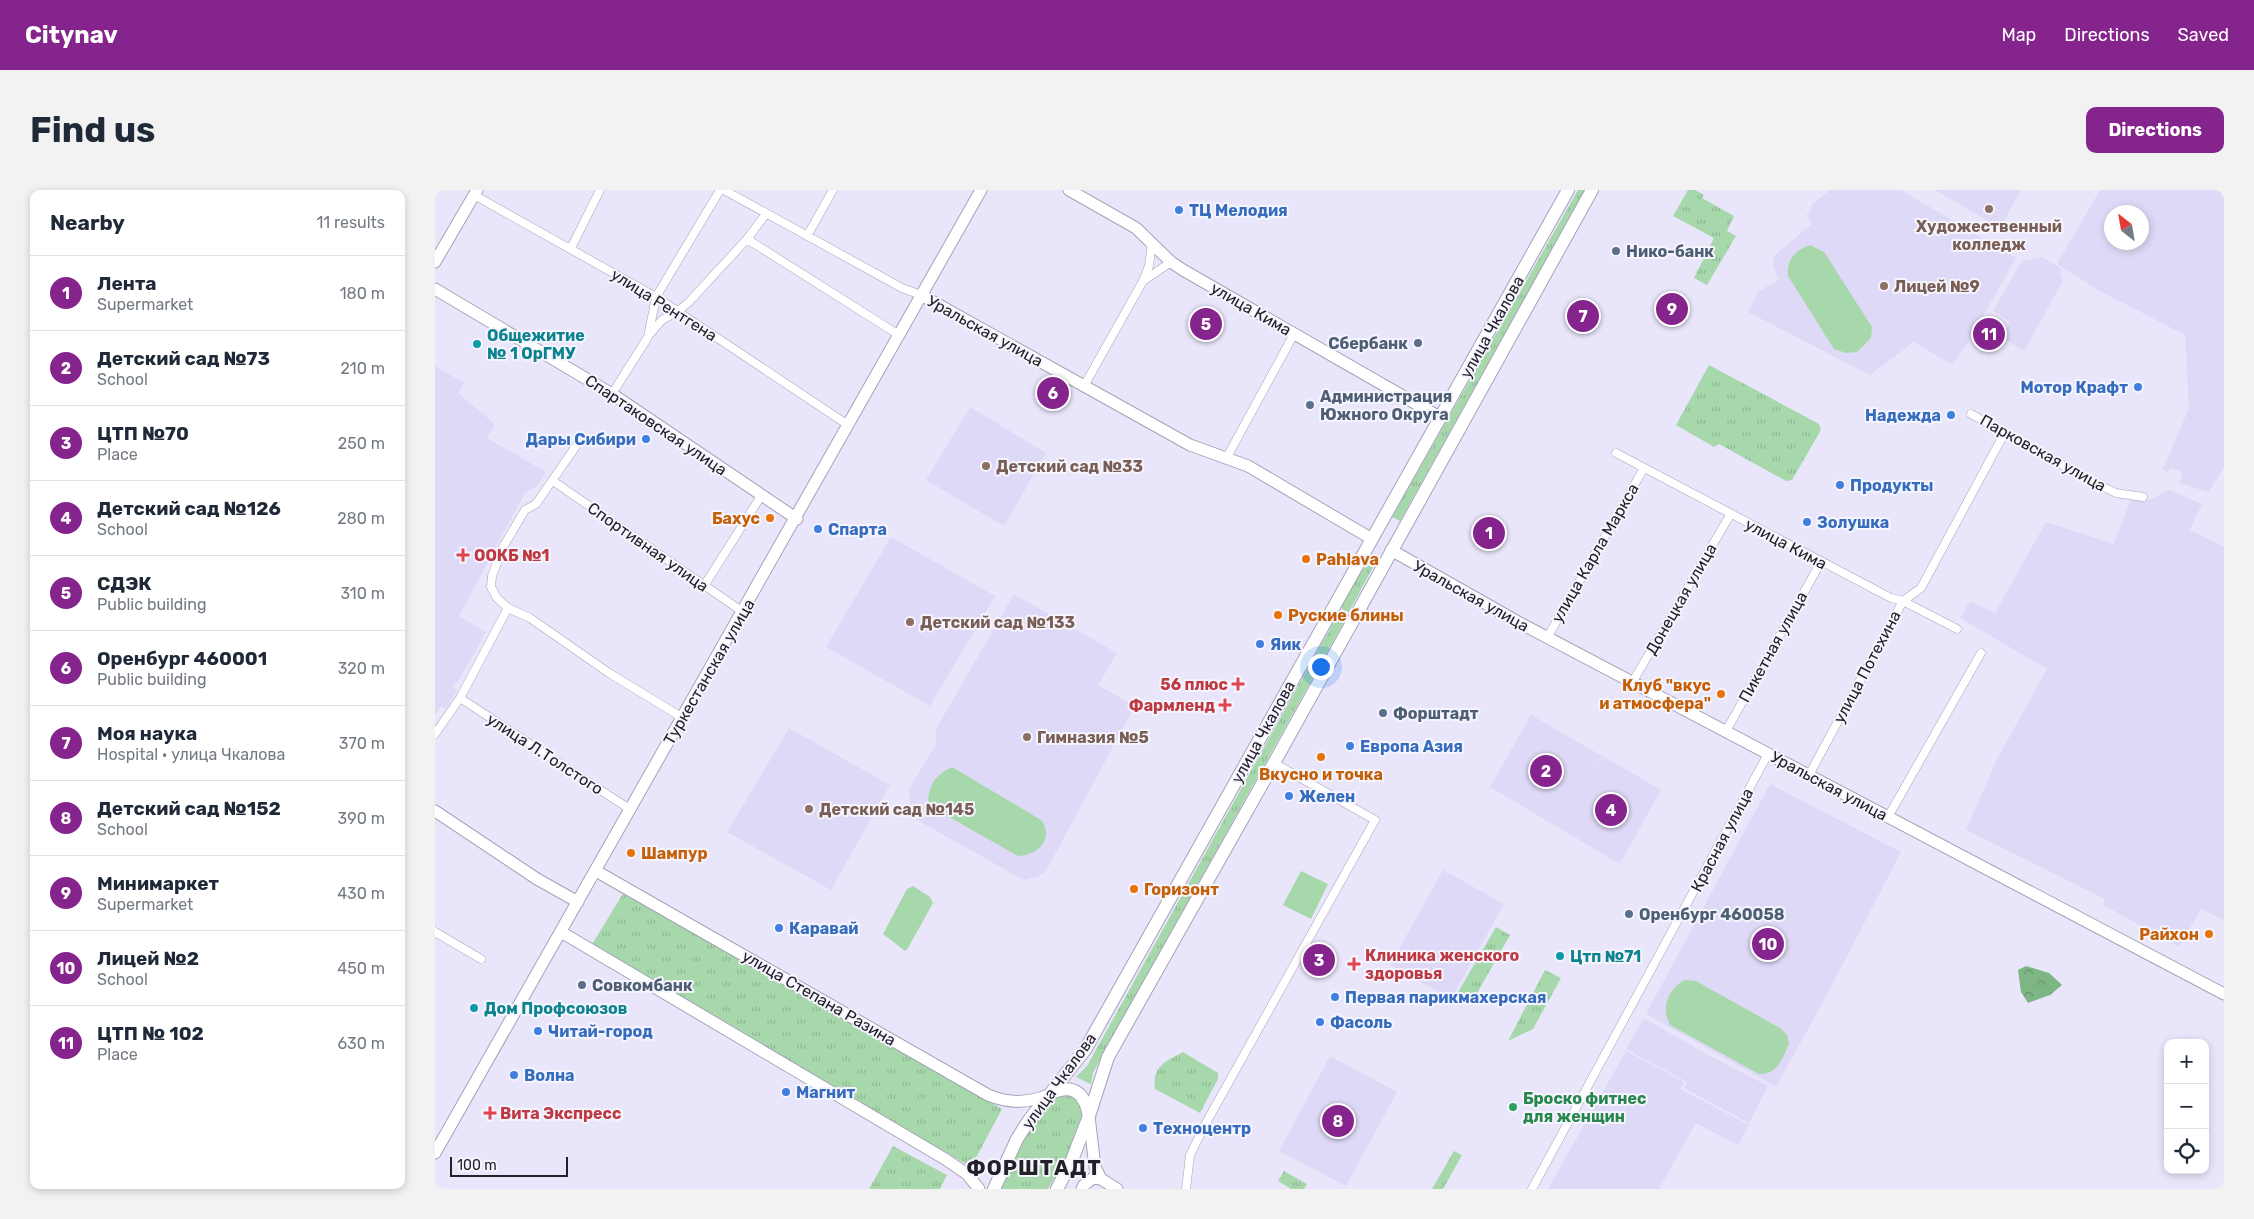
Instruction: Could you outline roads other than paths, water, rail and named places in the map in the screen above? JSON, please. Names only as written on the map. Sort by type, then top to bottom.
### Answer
[{"type":"main road","name":"улица Чкалова","points":[[994,1189],[1017,1139],[1085,1050],[1568,190]]},
{"type":"main road","name":"улица Чкалова","points":[[1057,1189],[1072,1160],[1089,1116],[1108,1057],[1274,763],[1351,620],[1592,190]]},
{"type":"main road","name":"Уральская улица","points":[[1372,539],[1391,550]]},
{"type":"main road","points":[[1332,610],[1351,620]]},
{"type":"main road","points":[[1049,1095],[1067,1088],[1075,1090],[1083,1096],[1089,1116]]},
{"type":"street","points":[[571,248],[600,190]]},
{"type":"street","points":[[648,337],[656,297],[722,190]]},
{"type":"street","name":"Уральская улица","points":[[722,190],[907,290],[921,295],[1190,445],[1248,466],[1372,539]]},
{"type":"street","points":[[807,236],[833,190]]},
{"type":"street","name":"Туркестанская улица","points":[[435,1153],[797,519],[981,190]]},
{"type":"street","name":"улица Кима","points":[[1069,190],[1126,221],[1152,242],[1171,262],[1441,418]]},
{"type":"street","points":[[435,262],[475,193]]},
{"type":"street","name":"улица Рентгена","points":[[475,193],[656,297],[848,425]]},
{"type":"street","points":[[613,394],[648,337],[662,320],[678,311],[747,239],[766,214]]},
{"type":"street","points":[[747,239],[899,335]]},
{"type":"street","points":[[1084,386],[1143,281],[1149,266],[1152,242]]},
{"type":"street","points":[[1143,281],[1171,262]]},
{"type":"street","name":"Спартаковская улица","points":[[435,289],[613,394],[797,519]]},
{"type":"street","points":[[1227,457],[1294,334]]},
{"type":"street","name":"Парковская улица","points":[[1971,414],[2004,434],[2116,493],[2143,497]]},
{"type":"street","name":"улица Потехина","points":[[1809,775],[1903,601],[1921,588],[2004,434]]},
{"type":"street","points":[[576,446],[536,504],[525,510],[503,547],[492,576],[491,587],[497,598],[508,608],[529,618],[609,673],[683,718]]},
{"type":"street","name":"улица Кима","points":[[1616,453],[1821,562],[1957,629]]},
{"type":"street","name":"улица Карла Маркса","points":[[1547,638],[1644,468]]},
{"type":"street","name":"Спортивная улица","points":[[553,481],[743,612]]},
{"type":"street","points":[[704,586],[761,496]]},
{"type":"street","name":"Донецкая улица","points":[[1633,683],[1730,515]]},
{"type":"street","name":"Уральская улица","points":[[1391,550],[1547,638],[2224,994]]},
{"type":"street","name":"Пикетная улица","points":[[1726,732],[1821,562]]},
{"type":"street","points":[[435,734],[460,698],[508,608]]},
{"type":"street","points":[[1888,817],[1981,654]]},
{"type":"street","name":"улица Л.Толстого","points":[[460,698],[631,810]]},
{"type":"street","name":"Красная улица","points":[[1532,1189],[1768,754]]},
{"type":"street","points":[[1185,1189],[1190,1155],[1198,1139],[1375,820],[1274,763]]},
{"type":"street","points":[[435,811],[537,879],[578,902]]},
{"type":"street","name":"улица Степана Разина","points":[[596,871],[981,1091],[1014,1103],[1035,1100],[1049,1095]]},
{"type":"street","points":[[435,932],[481,959]]},
{"type":"street","points":[[561,932],[945,1159],[967,1174],[979,1189]]},
{"type":"street","points":[[1089,1116],[1093,1156],[1101,1179]]},
{"type":"street","points":[[1082,1189],[1084,1184],[1093,1178],[1101,1179],[1117,1189]]},
{"type":"place","name":"Художественный колледж","points":[[1989,209]]},
{"type":"place","name":"ТЦ Мелодия","points":[[1179,210]]},
{"type":"place","name":"Нико-банк","points":[[1616,251]]},
{"type":"place","name":"Лицей №9","points":[[1884,286]]},
{"type":"place","name":"Минимаркет","points":[[1672,309]]},
{"type":"place","name":"Моя наука","points":[[1583,316]]},
{"type":"place","name":"СДЭК","points":[[1206,324]]},
{"type":"place","name":"ЦТП № 102","points":[[1989,334]]},
{"type":"place","name":"Сбербанк","points":[[1418,343]]},
{"type":"place","name":"Общежитие № 1 ОрГМУ","points":[[477,344]]},
{"type":"place","name":"Мотор Крафт","points":[[2138,387]]},
{"type":"place","name":"Оренбург 460001","points":[[1053,393]]},
{"type":"place","name":"Администрация Южного Округа","points":[[1310,405]]},
{"type":"place","name":"Надежда","points":[[1951,415]]},
{"type":"place","name":"Дары Сибири","points":[[646,439]]},
{"type":"place","name":"Детский сад №33","points":[[986,466]]},
{"type":"place","name":"Продукты","points":[[1840,485]]},
{"type":"place","name":"Бахус","points":[[770,518]]},
{"type":"place","name":"Золушка","points":[[1807,522]]},
{"type":"place","name":"Спарта","points":[[818,529]]},
{"type":"place","name":"Лента","points":[[1489,533]]},
{"type":"place","name":"ООКБ №1","points":[[463,555]]},
{"type":"place","name":"Pahlava","points":[[1306,559]]},
{"type":"place","name":"Руские блины","points":[[1278,615]]},
{"type":"place","name":"Детский сад №133","points":[[910,622]]},
{"type":"place","name":"Яик","points":[[1260,644]]},
{"type":"place","name":"56 плюс","points":[[1238,684]]},
{"type":"place","name":"Клуб \"вкус и атмосфера\"","points":[[1721,694]]},
{"type":"place","name":"Фармленд","points":[[1225,705]]},
{"type":"place","name":"Форштадт","points":[[1383,713]]},
{"type":"place","name":"Гимназия №5","points":[[1027,737]]},
{"type":"place","name":"Европа Азия","points":[[1350,746]]},
{"type":"place","name":"Вкусно и точка","points":[[1321,757]]},
{"type":"place","name":"Детский сад №73","points":[[1546,771]]},
{"type":"place","name":"Желен","points":[[1289,796]]},
{"type":"place","name":"Детский сад №145","points":[[809,809]]},
{"type":"place","name":"Детский сад №126","points":[[1611,810]]},
{"type":"place","name":"Шампур","points":[[631,853]]},
{"type":"place","name":"Горизонт","points":[[1134,889]]},
{"type":"place","name":"Оренбург 460058","points":[[1629,914]]},
{"type":"place","name":"Каравай","points":[[779,928]]},
{"type":"place","name":"Райхон","points":[[2209,934]]},
{"type":"place","name":"Лицей №2","points":[[1768,944]]},
{"type":"place","name":"Цтп №71","points":[[1560,956]]},
{"type":"place","name":"ЦТП №70","points":[[1319,960]]},
{"type":"place","name":"Клиника женского здоровья","points":[[1354,964]]},
{"type":"place","name":"Совкомбанк","points":[[582,985]]},
{"type":"place","name":"Первая парикмахерская","points":[[1335,997]]},
{"type":"place","name":"Дом Профсоюзов","points":[[474,1008]]},
{"type":"place","name":"Фасоль","points":[[1320,1022]]},
{"type":"place","name":"Читай-город","points":[[538,1031]]},
{"type":"place","name":"Волна","points":[[514,1075]]},
{"type":"place","name":"Магнит","points":[[786,1092]]},
{"type":"place","name":"Броско фитнес для женщин","points":[[1513,1107]]},
{"type":"place","name":"Вита Экспресс","points":[[490,1113]]},
{"type":"place","name":"Детский сад №152","points":[[1338,1121]]},
{"type":"place","name":"Техноцентр","points":[[1143,1128]]},
{"type":"district","name":"ФОРШТАДТ","points":[[1034,1167]]}]
